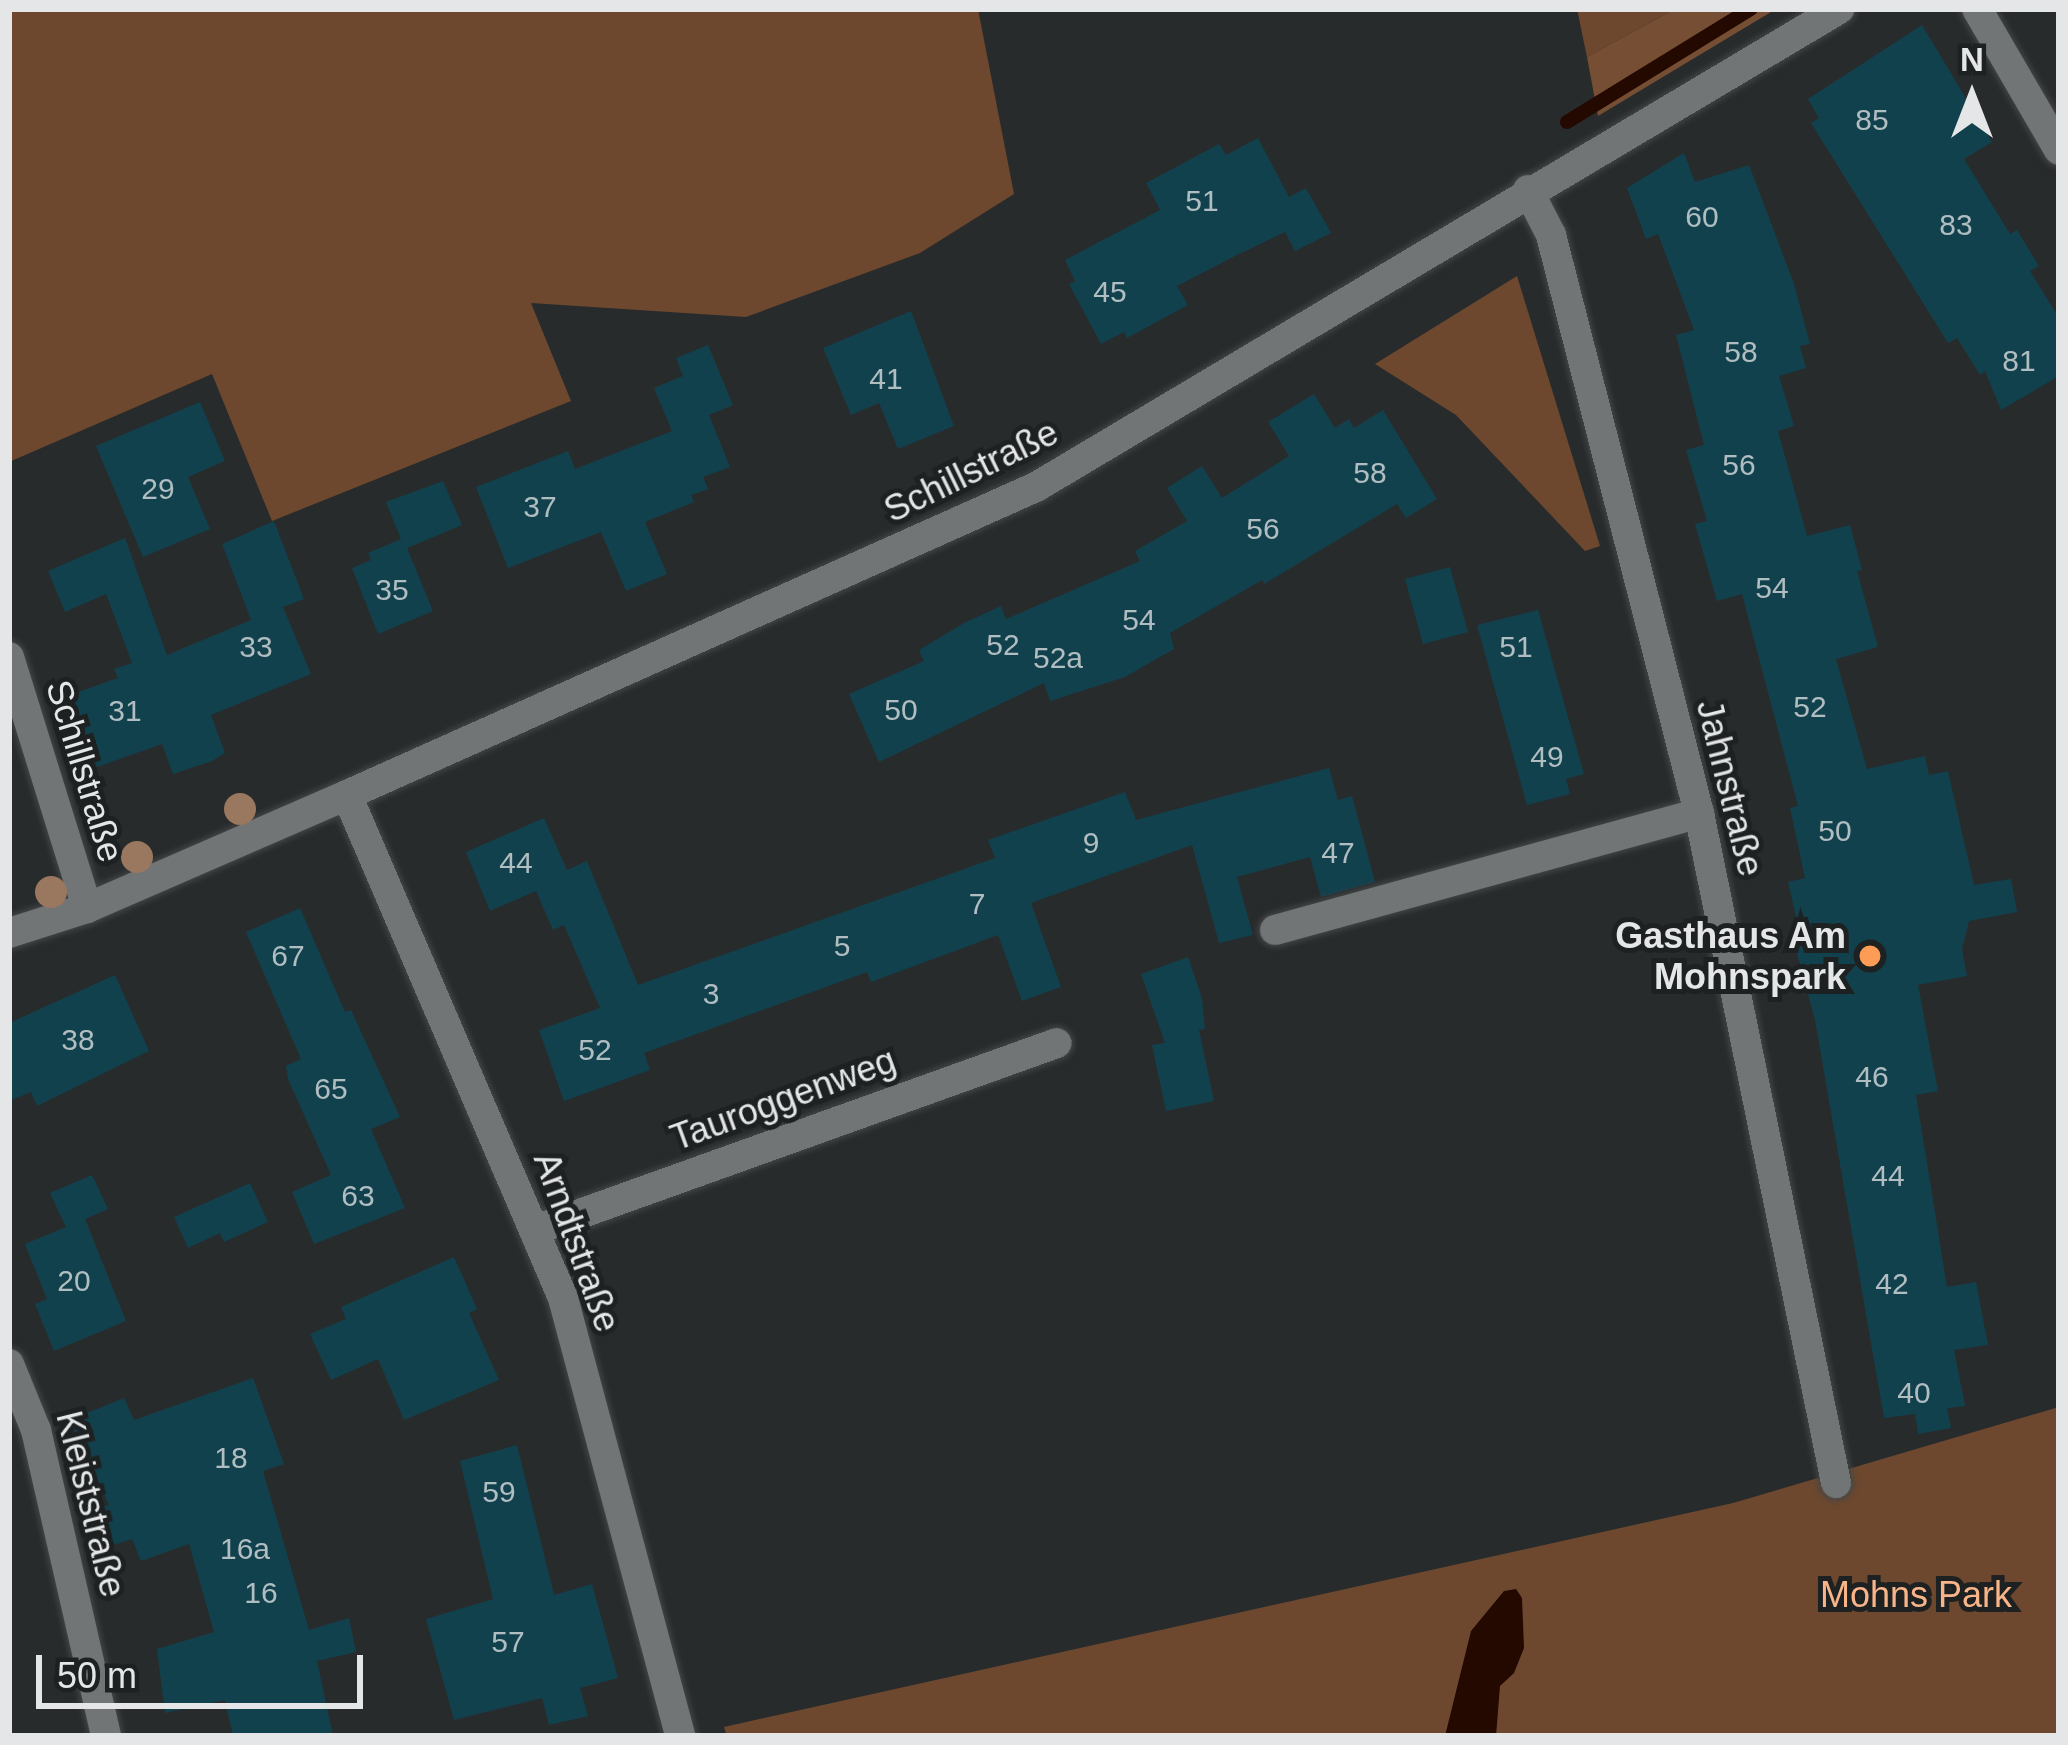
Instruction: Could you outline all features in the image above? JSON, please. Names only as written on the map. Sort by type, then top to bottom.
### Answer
[{"type":"street","name":"Schillstraße","points":[[9,933],[87,908],[1036,487],[1839,9]]},
{"type":"street","points":[[1977,9],[2059,150]]},
{"type":"street","name":"Jahnstraße","points":[[1528,190],[1551,235],[1699,814],[1836,1483]]},
{"type":"street","name":"Schillstraße","points":[[9,657],[87,908]]},
{"type":"street","name":"Arndtstraße","points":[[347,795],[562,1298],[680,1736]]},
{"type":"street","points":[[1275,930],[1699,814]]},
{"type":"street","name":"Tauroggenweg","points":[[535,1230],[1057,1042]]},
{"type":"street","name":"Kleiststraße","points":[[9,1364],[36,1430],[106,1736]]},
{"type":"green space","points":[[9,9],[978,9],[1014,194],[920,253],[746,317],[531,303],[571,401],[272,521],[212,374],[9,462]]},
{"type":"green space","points":[[1577,9],[1675,9],[1587,57]]},
{"type":"green space","points":[[1517,276],[1600,546],[1585,551],[1456,415],[1375,364]]},
{"type":"green space","name":"Mohns Park","points":[[2059,1407],[2059,1736],[727,1736],[724,1727],[1733,1503]]},
{"type":"shaded area","points":[[1675,9],[1776,9],[1598,116],[1587,57]]},
{"type":"shaded area","points":[[1516,1589],[1522,1598],[1524,1648],[1514,1673],[1500,1686],[1496,1736],[1445,1736],[1471,1631],[1504,1591]]},
{"type":"building","points":[[1922,25],[1992,142],[1964,159],[2010,234],[2017,230],[2039,266],[2030,271],[2059,318],[2059,376],[2001,410],[1985,371],[1980,375],[1957,338],[1948,343],[1811,123],[1819,118],[1808,99]]},
{"type":"building","points":[[1258,138],[1289,197],[1306,188],[1331,233],[1295,251],[1285,232],[1235,256],[1177,286],[1188,305],[1127,338],[1124,332],[1101,344],[1069,284],[1075,281],[1065,260],[1160,210],[1146,183],[1219,144],[1226,155]]},
{"type":"building","points":[[1684,153],[1695,182],[1749,165],[1794,284],[1810,344],[1800,346],[1806,368],[1779,376],[1794,426],[1778,431],[1807,536],[1850,525],[1862,570],[1857,571],[1878,647],[1836,659],[1867,769],[1925,756],[1929,775],[1948,771],[1974,885],[2011,879],[2017,912],[1969,921],[1962,949],[1967,976],[1918,985],[1938,1091],[1916,1095],[1947,1287],[1976,1282],[1988,1345],[1954,1350],[1965,1406],[1947,1408],[1951,1428],[1918,1434],[1915,1414],[1884,1418],[1815,1020],[1793,939],[1801,938],[1788,882],[1805,878],[1790,808],[1798,806],[1742,594],[1717,601],[1695,524],[1707,521],[1686,450],[1704,445],[1676,335],[1694,330],[1658,234],[1646,239],[1627,188]]},
{"type":"building","points":[[911,311],[954,426],[898,449],[879,403],[851,415],[823,348]]},
{"type":"building","points":[[708,345],[733,405],[709,415],[730,467],[703,477],[708,489],[691,495],[694,502],[645,522],[667,574],[626,591],[601,532],[508,568],[476,487],[568,451],[575,469],[672,431],[654,388],[683,376],[676,358]]},
{"type":"building","points":[[1314,394],[1335,428],[1349,419],[1354,428],[1383,410],[1437,499],[1406,518],[1397,504],[1264,584],[1262,580],[1170,633],[1174,649],[1125,677],[1050,701],[1044,683],[879,762],[849,694],[924,661],[919,650],[1001,606],[1006,619],[1140,561],[1135,551],[1187,521],[1167,488],[1202,466],[1222,498],[1289,456],[1268,422]]},
{"type":"building","points":[[200,402],[225,461],[188,477],[210,529],[143,557],[96,446]]},
{"type":"building","points":[[443,481],[462,525],[407,548],[433,611],[378,634],[352,568],[371,560],[368,553],[401,539],[386,502]]},
{"type":"building","points":[[274,521],[304,599],[283,607],[311,674],[211,715],[225,753],[212,761],[173,774],[162,744],[97,767],[70,695],[118,678],[114,669],[132,663],[106,594],[65,612],[48,571],[125,538],[167,655],[251,620],[222,544]]},
{"type":"building","points":[[1450,567],[1468,632],[1423,644],[1405,579]]},
{"type":"building","points":[[1538,610],[1584,774],[1566,779],[1570,794],[1527,805],[1477,625]]},
{"type":"building","points":[[1329,768],[1338,800],[1352,796],[1375,882],[1321,897],[1310,857],[1237,877],[1253,935],[1219,943],[1192,845],[1031,903],[1061,987],[1022,1001],[998,935],[871,982],[867,972],[644,1053],[650,1070],[564,1101],[539,1030],[600,1008],[564,925],[553,930],[536,891],[490,911],[466,852],[544,818],[567,870],[587,861],[638,985],[995,858],[988,840],[1125,792],[1136,820]]},
{"type":"building","points":[[300,908],[345,1012],[351,1010],[400,1117],[371,1129],[405,1208],[314,1244],[292,1192],[331,1175],[288,1079],[286,1066],[301,1059],[246,932]]},
{"type":"building","points":[[1188,957],[1202,998],[1205,1029],[1199,1030],[1214,1101],[1166,1111],[1152,1045],[1165,1043],[1141,974]]},
{"type":"building","points":[[115,975],[149,1051],[37,1106],[31,1092],[9,1101],[9,1023]]},
{"type":"building","points":[[92,1175],[108,1209],[85,1219],[126,1321],[54,1351],[35,1304],[47,1299],[25,1244],[66,1227],[50,1193]]},
{"type":"building","points":[[250,1183],[268,1222],[224,1242],[220,1233],[188,1248],[174,1217]]},
{"type":"building","points":[[454,1257],[477,1309],[469,1313],[499,1380],[404,1420],[378,1359],[331,1380],[310,1334],[346,1319],[341,1307]]},
{"type":"building","points":[[253,1378],[284,1464],[263,1471],[309,1630],[349,1618],[356,1652],[317,1661],[333,1736],[233,1736],[225,1700],[165,1713],[157,1649],[214,1632],[189,1544],[141,1561],[132,1539],[107,1547],[94,1510],[109,1505],[70,1420],[124,1398],[134,1420]]},
{"type":"building","points":[[517,1445],[554,1595],[592,1584],[618,1678],[580,1688],[588,1716],[549,1725],[542,1698],[454,1720],[426,1619],[493,1599],[460,1461]]},
{"type":"waterway","points":[[1567,122],[1751,9]]},
{"type":"place","name":"Gasthaus Am Mohnspark","points":[[1870,956]]}]
